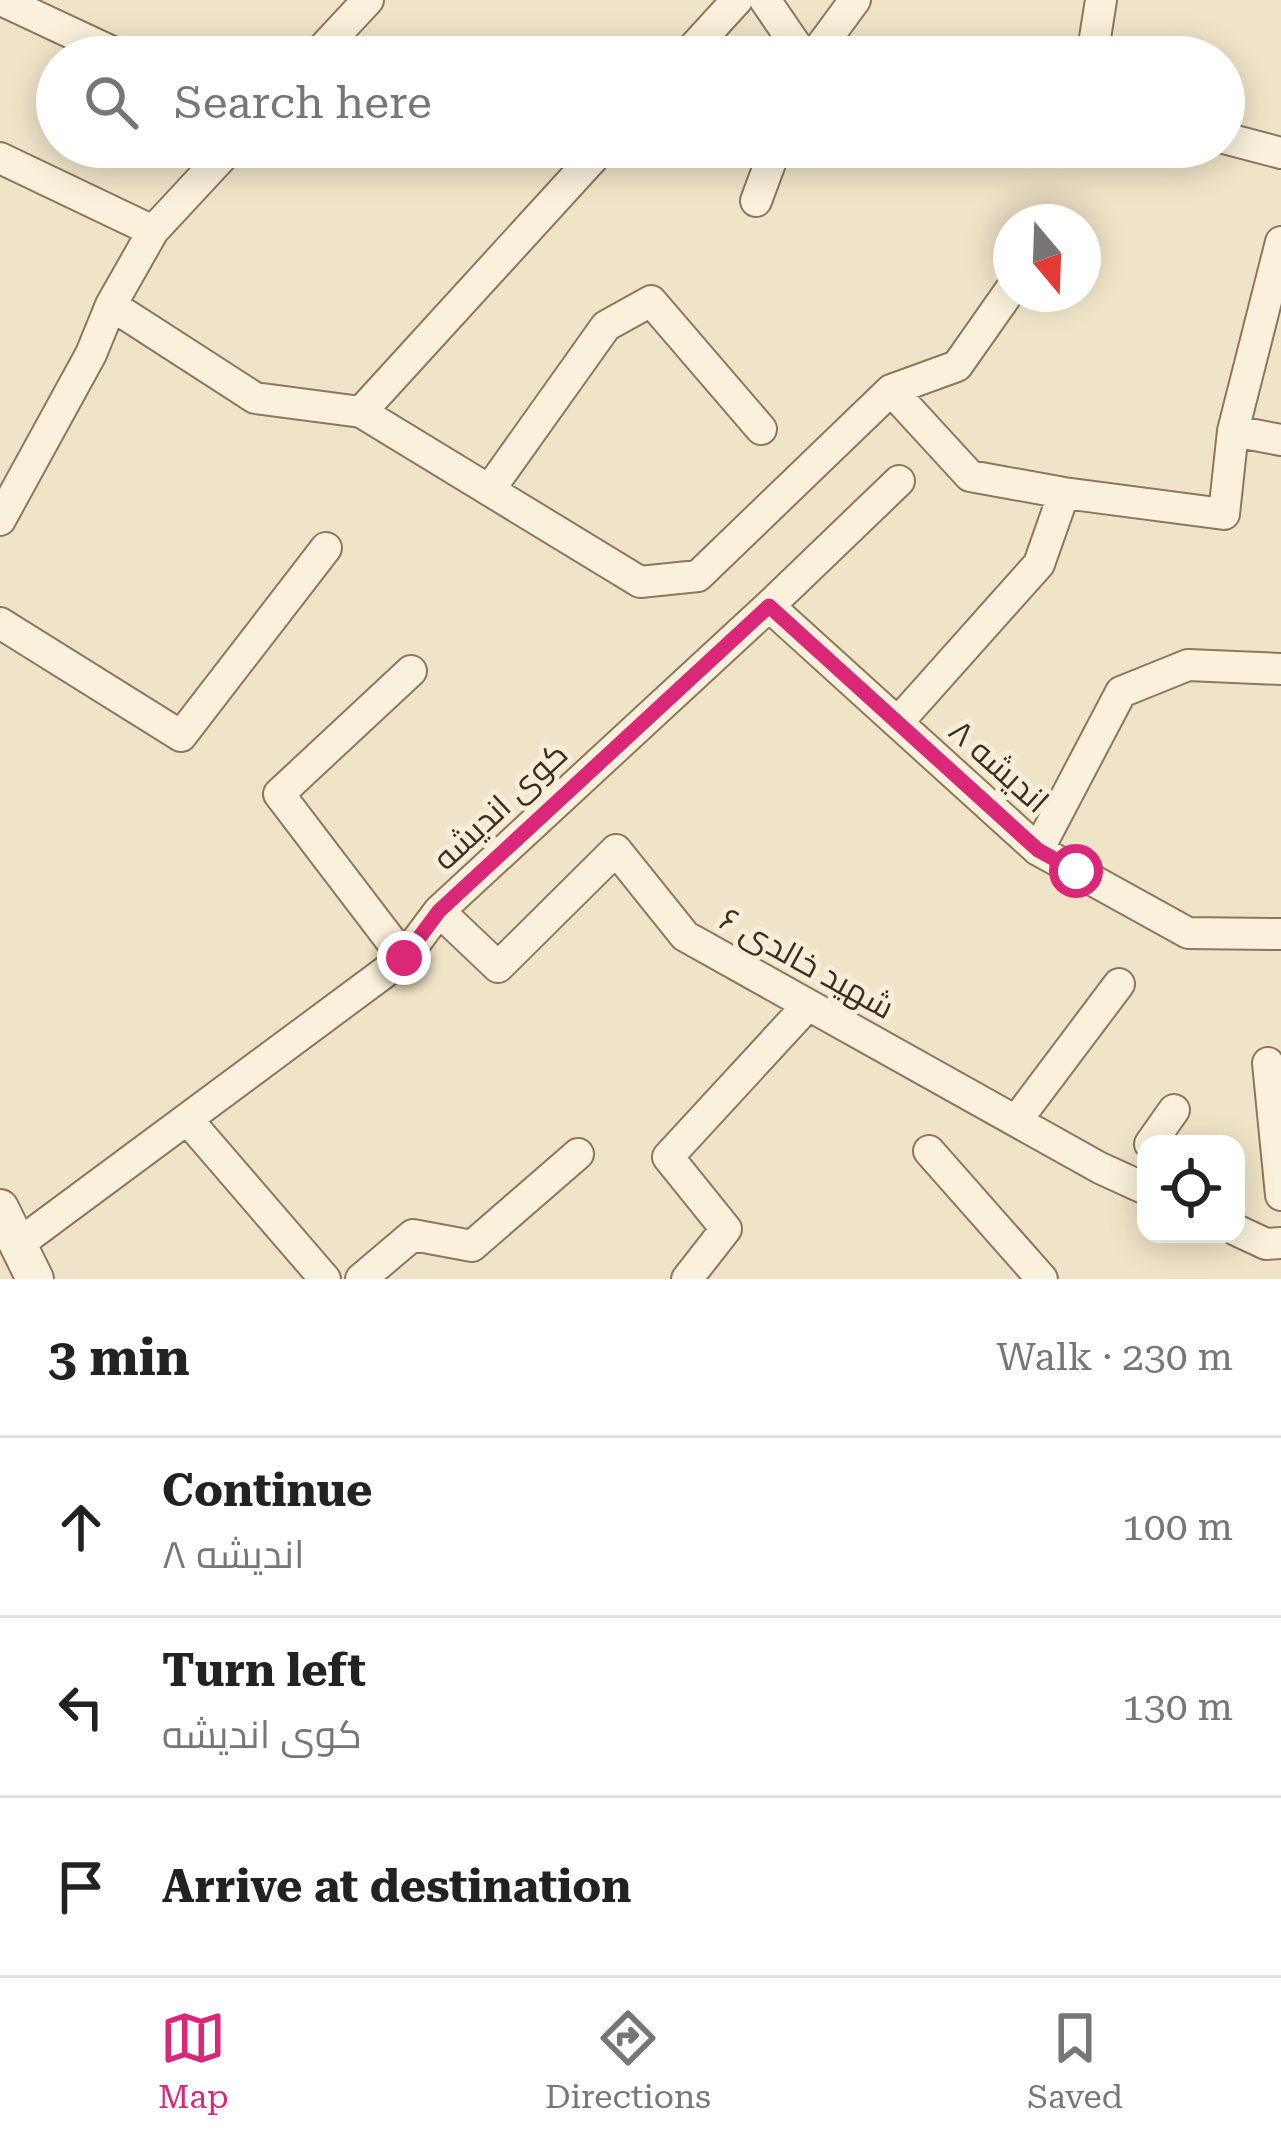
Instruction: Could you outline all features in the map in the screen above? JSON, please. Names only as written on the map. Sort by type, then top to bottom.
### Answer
[{"type":"street","points":[[2,0],[78,36]]},
{"type":"street","points":[[335,36],[368,0]]},
{"type":"street","points":[[704,36],[737,0]]},
{"type":"street","points":[[765,0],[790,36]]},
{"type":"street","points":[[828,36],[855,0]]},
{"type":"street","points":[[1095,36],[1101,0]]},
{"type":"street","points":[[1245,144],[1281,153]]},
{"type":"street","points":[[0,158],[153,231]]},
{"type":"street","points":[[0,520],[153,231],[212,168]]},
{"type":"street","points":[[362,412],[584,168]]},
{"type":"street","points":[[755,201],[768,168]]},
{"type":"street","points":[[891,390],[970,476],[1224,514],[1233,431],[1281,242]]},
{"type":"street","points":[[490,489],[606,326],[651,301],[761,429]]},
{"type":"street","points":[[111,305],[255,398],[362,412],[640,582],[698,576],[891,390],[958,366],[995,312]]},
{"type":"street","points":[[1233,431],[1281,440]]},
{"type":"street","name":"کوی اندیشه","points":[[16,1245],[404,958],[439,911],[899,482]]},
{"type":"street","points":[[898,722],[1039,564],[1064,493]]},
{"type":"street","points":[[0,623],[181,736],[326,548]]},
{"type":"street","name":"اندیشه ۸","points":[[769,606],[1038,850],[1188,933],[1281,934]]},
{"type":"street","points":[[1038,850],[1121,692],[1188,665],[1281,669]]},
{"type":"street","points":[[404,958],[279,794],[411,671]]},
{"type":"street","name":"شهید خالدی ۶","points":[[439,911],[498,967],[616,850],[685,936],[1136,1184]]},
{"type":"street","points":[[1016,1121],[1119,984]]},
{"type":"street","points":[[687,1279],[726,1229],[668,1157],[808,1005]]},
{"type":"street","points":[[1268,1063],[1281,1195]]},
{"type":"street","points":[[1156,1135],[1174,1110]]},
{"type":"street","points":[[187,1119],[325,1279]]},
{"type":"street","points":[[929,1151],[1042,1279]]},
{"type":"street","points":[[361,1279],[413,1234],[472,1246],[578,1154]]},
{"type":"street","points":[[0,1208],[35,1279]]},
{"type":"street","points":[[1245,1234],[1266,1244],[1281,1243]]},
{"type":"route","points":[[404,958],[439,911],[769,606],[1038,850],[1076,871]]}]
